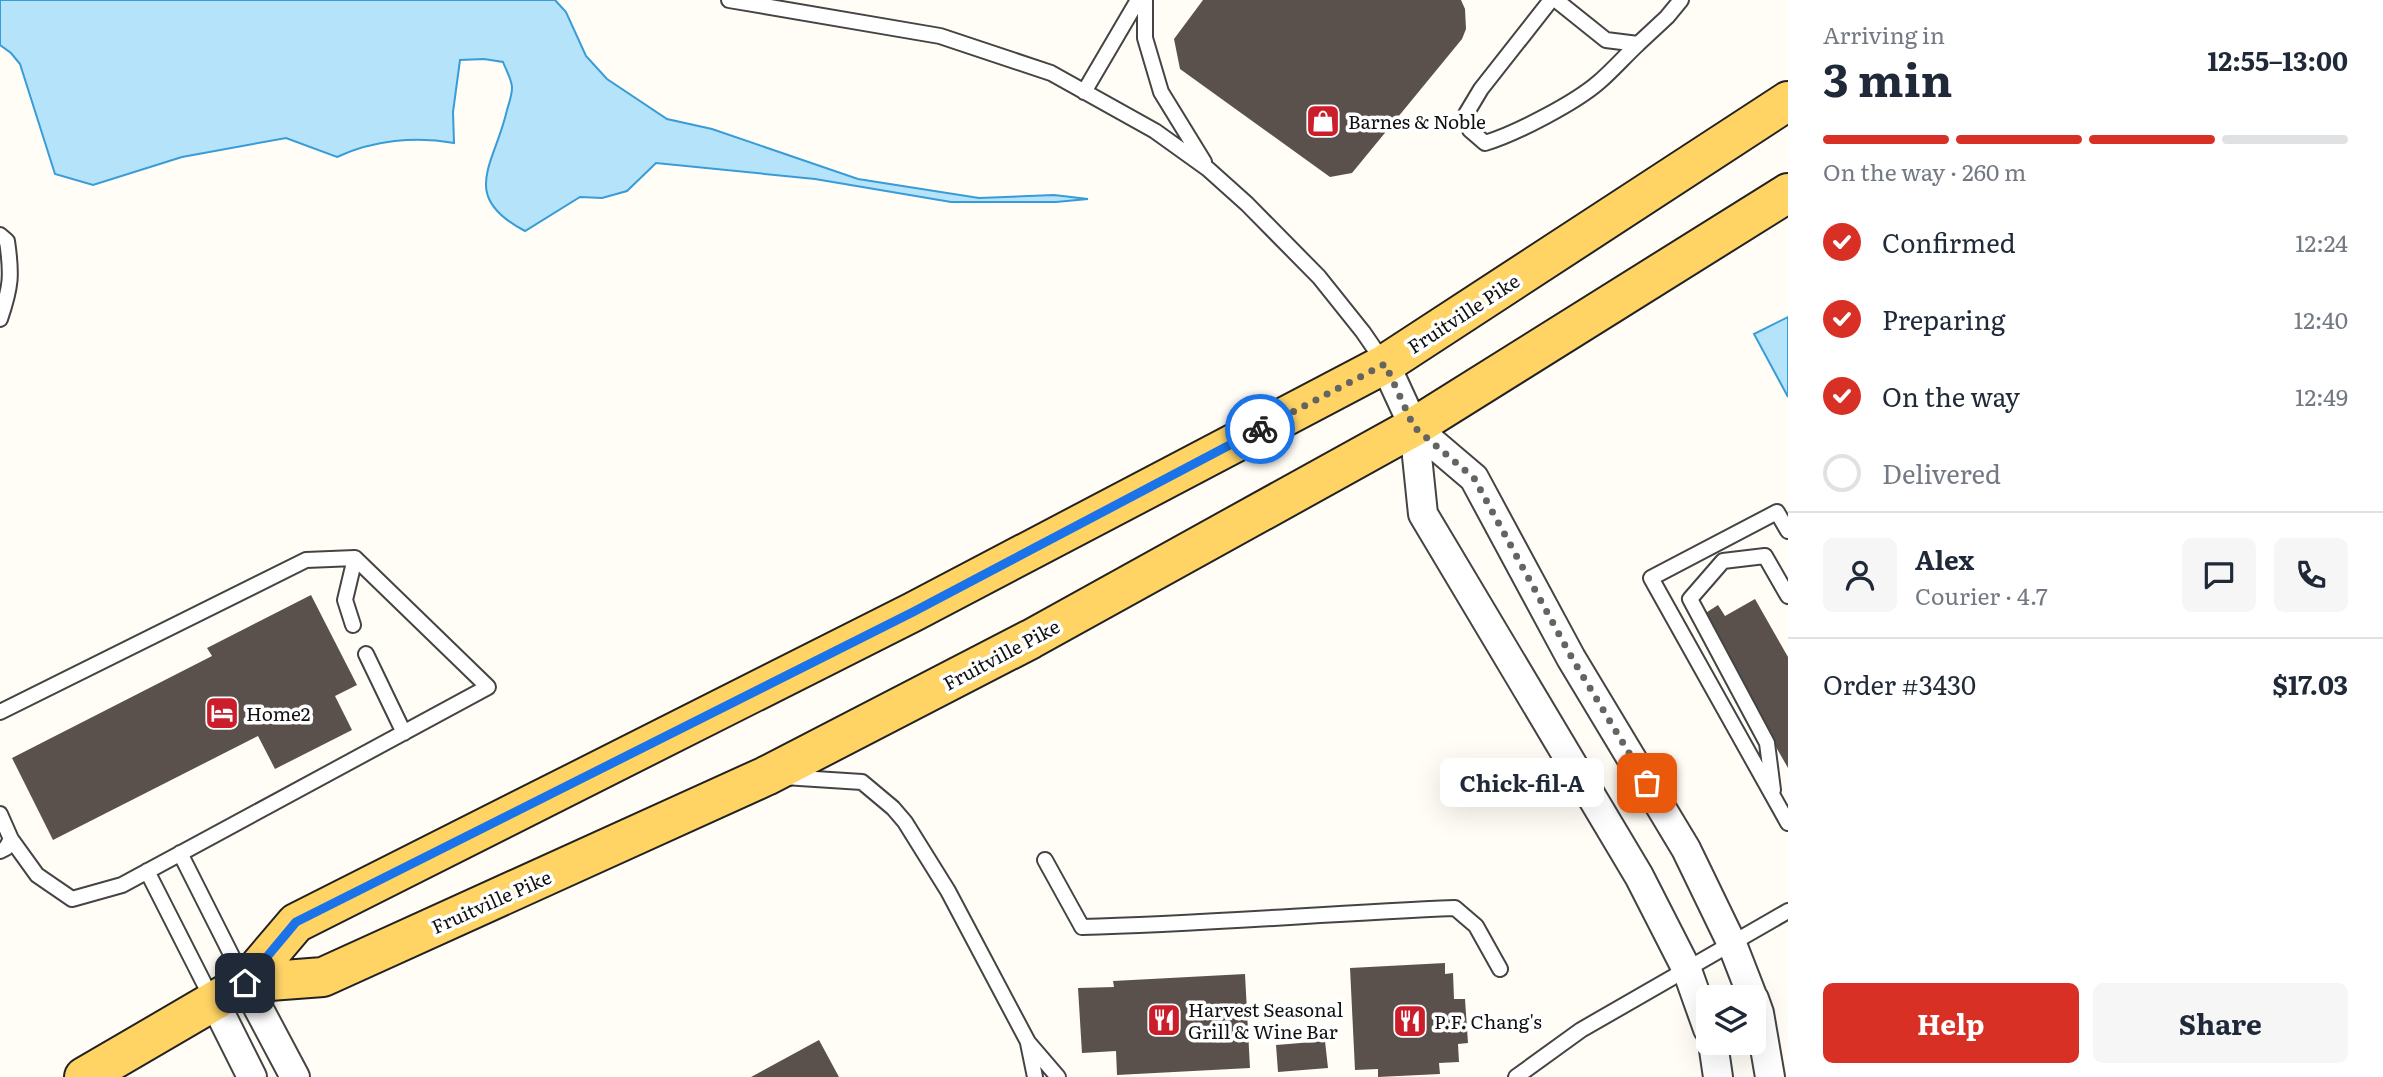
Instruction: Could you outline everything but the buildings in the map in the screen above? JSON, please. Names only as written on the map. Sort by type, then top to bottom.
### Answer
[{"type":"main road","name":"Fruitville Pike","points":[[84,1077],[230,992],[296,922],[913,612],[1385,364],[1788,101]]},
{"type":"main road","name":"Fruitville Pike","points":[[230,992],[323,977],[765,776],[1031,639],[1414,427],[1788,193]]},
{"type":"street","points":[[1385,364],[1414,427],[1423,514],[1639,876],[1687,970],[1696,995]]},
{"type":"street","points":[[1414,427],[1474,478],[1572,658],[1686,849],[1732,944],[1748,985]]},
{"type":"street","points":[[230,992],[252,1077]]},
{"type":"street","points":[[230,992],[295,1077]]},
{"type":"street","points":[[1766,1054],[1770,1077]]},
{"type":"street","points":[[1715,1055],[1718,1077]]},
{"type":"lane","points":[[729,0],[940,36],[1051,74],[1156,131],[1208,169],[1247,204],[1319,277],[1385,364]]},
{"type":"lane","points":[[1084,92],[1138,0]]},
{"type":"lane","points":[[1145,0],[1145,38],[1161,92],[1208,169]]},
{"type":"lane","points":[[1550,0],[1481,89],[1466,114],[1470,130],[1485,143],[1503,137],[1553,111],[1598,84],[1681,0]]},
{"type":"lane","points":[[1556,0],[1606,40],[1637,44]]},
{"type":"lane","points":[[0,235],[7,241],[12,272],[0,319]]},
{"type":"lane","points":[[1788,531],[1777,512],[1651,578],[1788,823]]},
{"type":"lane","points":[[1774,798],[1766,743],[1690,599],[1723,561],[1765,556],[1788,596]]},
{"type":"lane","points":[[353,625],[345,600],[355,558]]},
{"type":"lane","points":[[0,712],[306,560],[355,558],[488,687],[122,885],[72,899],[37,875],[10,839],[0,814]]},
{"type":"lane","points":[[366,654],[404,733]]},
{"type":"lane","points":[[765,776],[862,782],[893,808],[905,822],[958,910],[1028,1042],[1058,1077]]},
{"type":"lane","points":[[0,851],[6,848],[10,839]]},
{"type":"lane","points":[[180,853],[230,992]]},
{"type":"lane","points":[[1045,860],[1082,927],[1172,925],[1455,908],[1476,926],[1500,969]]},
{"type":"lane","points":[[147,871],[230,992]]},
{"type":"lane","points":[[1516,1077],[1581,1030],[1788,912]]},
{"type":"lane","points":[[1028,1042],[1035,1077]]},
{"type":"water","points":[[0,0],[555,0],[566,12],[586,56],[607,79],[667,119],[712,129],[858,179],[979,198],[1054,195],[1088,199],[1056,202],[951,202],[815,179],[656,163],[627,191],[602,198],[580,197],[525,231],[504,218],[492,205],[487,192],[486,178],[512,88],[503,62],[484,59],[460,60],[453,112],[454,143],[395,141],[365,147],[337,157],[286,138],[182,157],[93,185],[55,174],[20,64],[0,45]]},
{"type":"water","points":[[1788,317],[1788,397],[1754,334]]},
{"type":"way so far","points":[[1260,429],[1385,364],[1414,427],[1474,478],[1572,658],[1647,783]]},
{"type":"place","name":"Barnes & Noble","points":[[1323,121]]},
{"type":"place","name":"Home2","points":[[222,713]]},
{"type":"place","name":"Chick-fil-A","points":[[1647,783]]},
{"type":"place","name":"Harvest Seasonal Grill & Wine Bar","points":[[1164,1020]]},
{"type":"place","name":"P.F. Chang's","points":[[1410,1021]]},
{"type":"route","points":[[245,983],[296,922],[913,612],[1260,429]]}]
